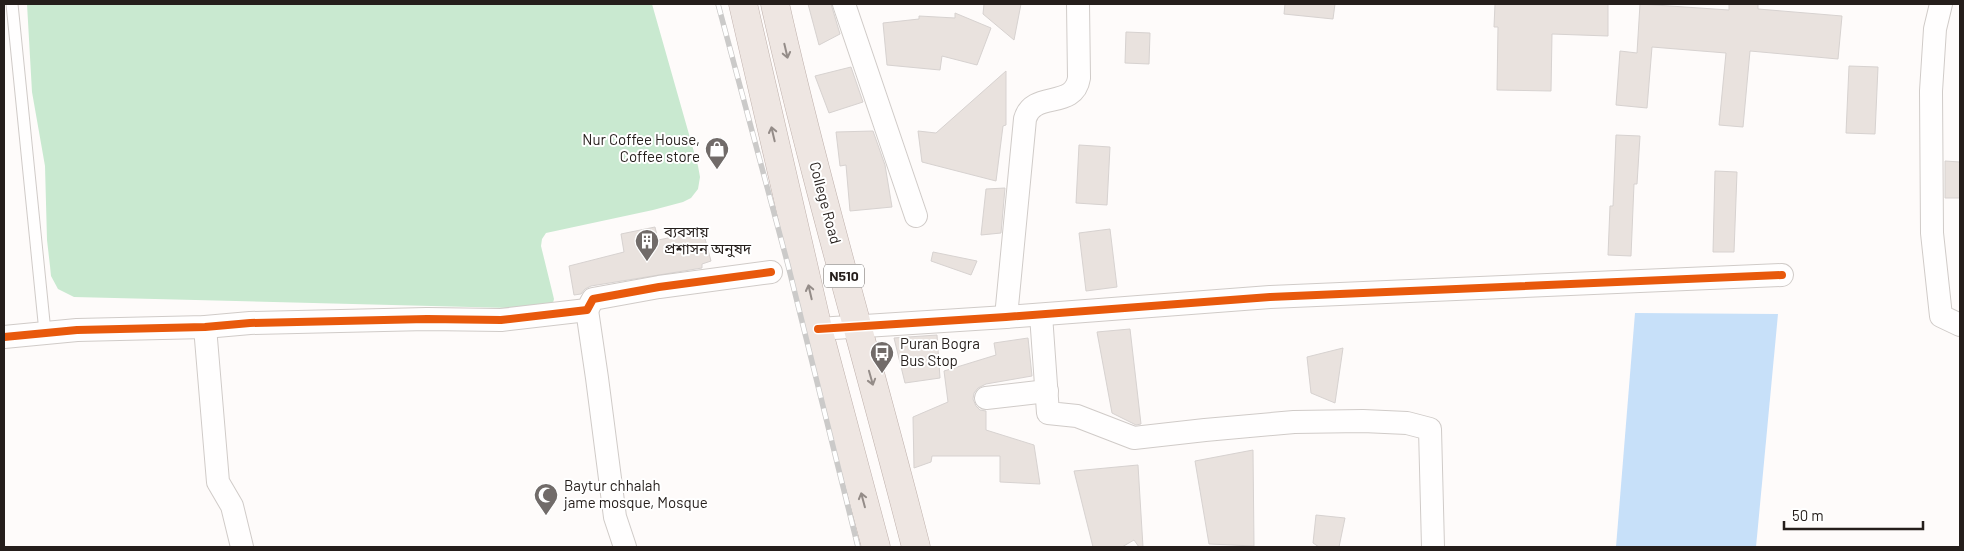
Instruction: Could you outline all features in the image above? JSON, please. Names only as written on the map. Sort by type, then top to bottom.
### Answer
[{"type":"highway","name":"N510","points":[[743,4],[818,329],[876,547]]},
{"type":"highway","name":"College Road","points":[[774,4],[916,547]]},
{"type":"street","points":[[844,4],[916,216]]},
{"type":"street","points":[[1006,317],[1027,110],[1033,106],[1071,94],[1078,86],[1078,4]]},
{"type":"street","points":[[1941,4],[1936,29],[1931,91],[1932,233],[1941,316],[1960,325]]},
{"type":"street","points":[[625,547],[615,517],[587,310],[593,299],[659,287],[772,272]]},
{"type":"street","points":[[818,329],[1270,297],[1782,274]]},
{"type":"street","points":[[4,337],[45,332],[334,321],[501,320],[587,310]]},
{"type":"street","points":[[1040,314],[1048,413],[1078,416],[1134,438],[1294,422],[1364,421],[1398,423],[1430,429],[1432,547]]},
{"type":"street","points":[[206,327],[218,482],[232,506],[242,547]]},
{"type":"street","points":[[986,398],[1047,391]]},
{"type":"lane","points":[[12,4],[45,332]]},
{"type":"green space","points":[[27,4],[652,4],[698,166],[700,177],[698,189],[691,198],[683,202],[546,233],[542,239],[541,246],[554,299],[553,303],[512,308],[74,297],[58,289],[51,276],[47,240],[45,166],[32,92]]},
{"type":"water","points":[[1635,313],[1778,314],[1756,547],[1616,547]]},
{"type":"building","points":[[808,4],[831,4],[840,34],[819,45]]},
{"type":"building","points":[[984,4],[1021,4],[1014,40],[983,14]]},
{"type":"building","points":[[1285,4],[1335,4],[1333,19],[1284,14]]},
{"type":"building","points":[[1495,4],[1608,4],[1608,36],[1552,34],[1551,91],[1497,90],[1498,27],[1494,27]]},
{"type":"building","points":[[1640,4],[1729,10],[1729,4],[1758,4],[1758,9],[1842,16],[1838,59],[1750,51],[1743,127],[1719,125],[1726,53],[1652,47],[1647,108],[1616,105],[1620,51],[1637,53]]},
{"type":"building","points":[[955,13],[991,28],[977,65],[942,56],[940,70],[887,65],[883,23],[919,19],[919,16],[955,18]]},
{"type":"building","points":[[1126,32],[1150,33],[1149,64],[1125,63]]},
{"type":"building","points":[[1849,66],[1878,67],[1875,134],[1846,133]]},
{"type":"building","points":[[851,67],[863,102],[829,113],[815,76]]},
{"type":"building","points":[[1006,71],[1006,125],[1003,126],[996,181],[922,162],[918,131],[936,133]]},
{"type":"building","points":[[873,131],[885,165],[892,207],[850,211],[846,165],[840,166],[836,132]]},
{"type":"building","points":[[1616,135],[1640,136],[1637,184],[1634,184],[1631,256],[1608,255],[1610,206],[1613,206]]},
{"type":"building","points":[[1079,145],[1110,147],[1107,205],[1076,203]]},
{"type":"building","points":[[1945,161],[1960,162],[1960,198],[1945,198]]},
{"type":"building","points":[[1715,171],[1737,172],[1734,252],[1713,252]]},
{"type":"building","points":[[1005,188],[1001,233],[981,235],[986,189]]},
{"type":"building","name":"ব্যবসায় প্রশাসন অনুষদ","points":[[655,227],[658,240],[703,231],[711,261],[702,264],[702,268],[591,286],[581,294],[574,295],[569,266],[624,252],[621,234]]},
{"type":"building","points":[[1110,229],[1117,287],[1086,291],[1079,233]]},
{"type":"building","points":[[933,252],[977,261],[971,275],[931,261]]},
{"type":"building","points":[[1130,329],[1141,424],[1136,425],[1112,413],[1097,332]]},
{"type":"building","points":[[937,335],[940,378],[905,383],[894,338]]},
{"type":"building","points":[[1028,338],[1032,376],[986,384],[978,388],[974,393],[973,399],[980,410],[986,411],[986,430],[1034,445],[1040,484],[1000,482],[1000,456],[932,456],[931,462],[914,468],[913,417],[948,402],[944,371],[996,355],[994,343]]},
{"type":"building","points":[[1343,348],[1335,403],[1311,393],[1307,357]]},
{"type":"building","points":[[1253,450],[1254,546],[1209,544],[1195,461]]},
{"type":"building","points":[[1138,465],[1143,547],[1139,547],[1134,540],[1122,547],[1093,547],[1074,471]]},
{"type":"building","points":[[1316,515],[1345,518],[1339,547],[1319,547],[1313,543]]},
{"type":"railway","points":[[718,4],[788,265],[858,547]]},
{"type":"cycle path","points":[[4,337],[77,330],[205,327],[250,323],[427,319],[501,320],[587,310],[593,299],[659,287],[771,272]]},
{"type":"cycle path","points":[[818,329],[1270,297],[1782,275]]},
{"type":"place","name":"Nur Coffee House, Coffee store","points":[[717,170]]},
{"type":"place","name":"ব্যবসায় প্রশাসন অনুষদ","points":[[647,262]]},
{"type":"place","name":"Puran Bogra Bus Stop","points":[[882,374]]},
{"type":"place","name":"Baytur chhalah jame mosque, Mosque","points":[[546,516]]}]
